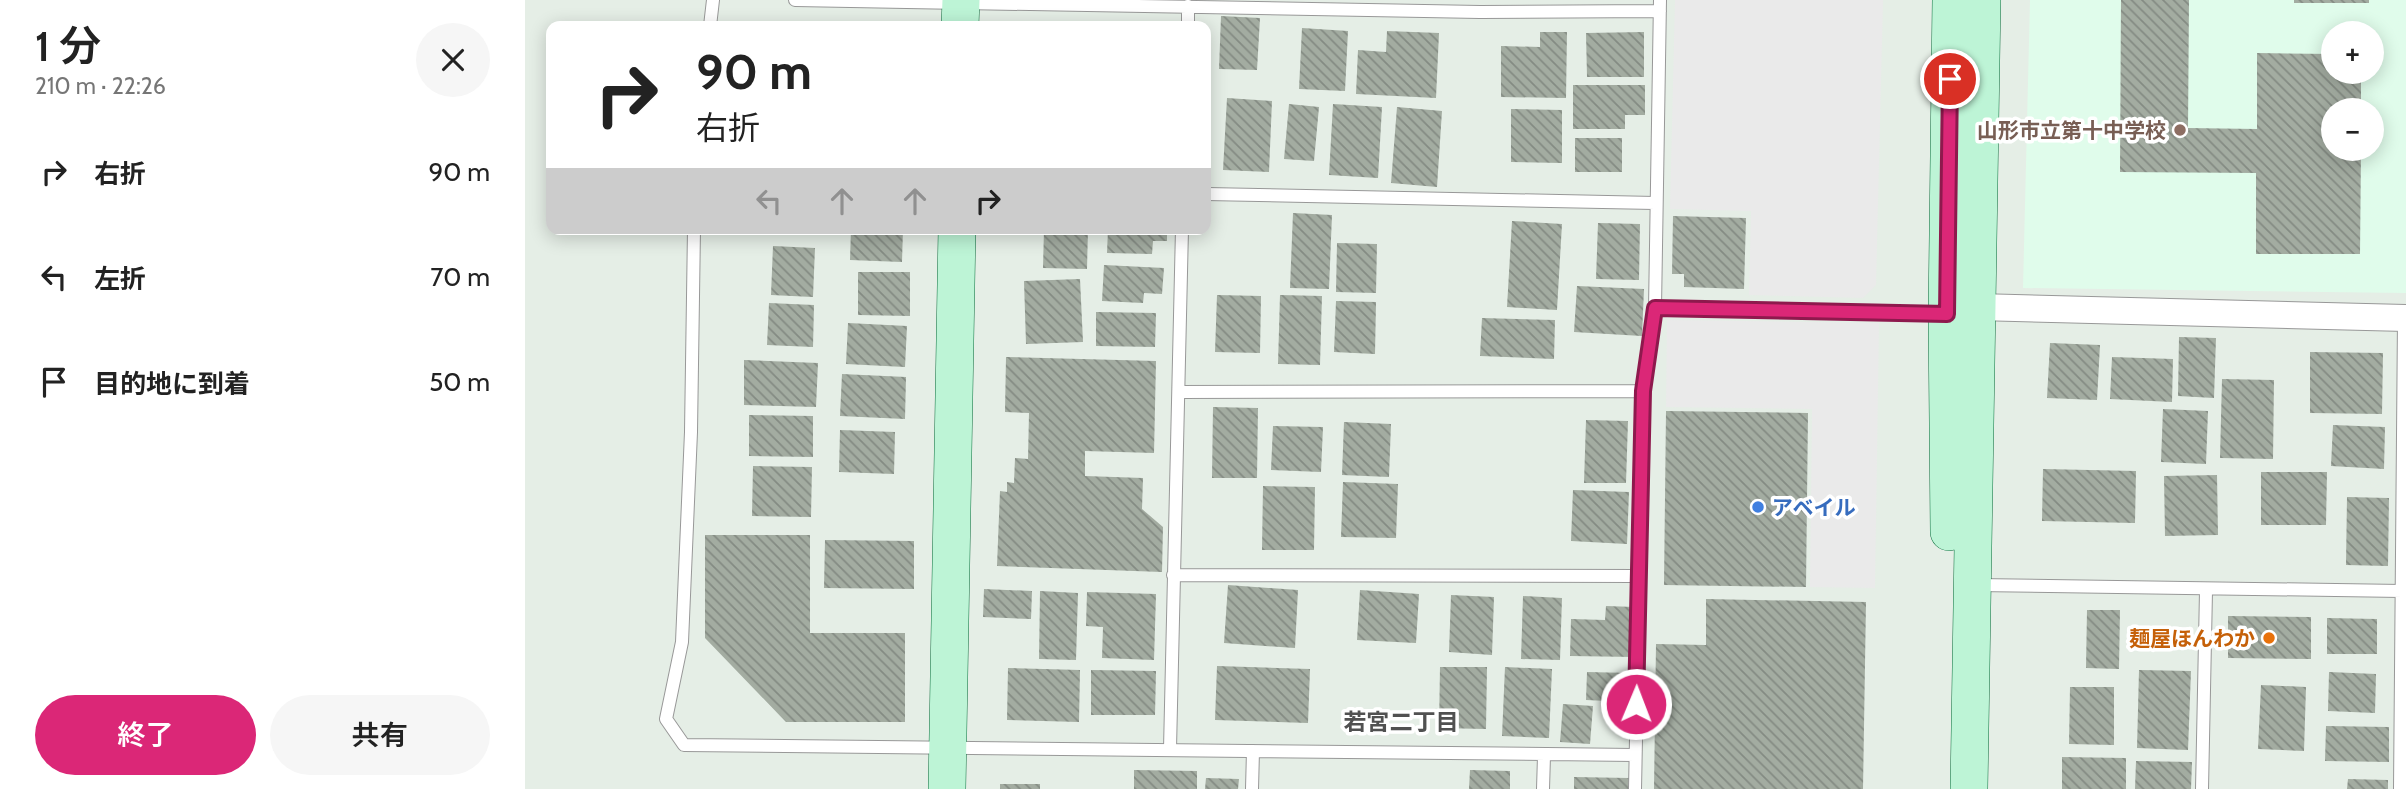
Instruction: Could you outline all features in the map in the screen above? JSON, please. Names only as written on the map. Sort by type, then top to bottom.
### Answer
[{"type":"street","points":[[1951,0],[1972,585],[1969,789]]},
{"type":"street","points":[[1946,789],[1949,589],[1962,311],[1982,0]]},
{"type":"street","points":[[947,789],[957,235]]},
{"type":"street","points":[[1962,311],[2405,318]]},
{"type":"lane","points":[[711,21],[713,0]]},
{"type":"lane","points":[[795,0],[961,10],[1188,6],[1480,12],[1660,6],[1655,308],[1643,391],[1637,576],[1635,789]]},
{"type":"lane","points":[[1188,6],[1188,21]]},
{"type":"lane","points":[[1211,194],[1655,203]]},
{"type":"lane","points":[[694,235],[682,642],[666,719],[684,745],[1635,755]]},
{"type":"lane","points":[[1170,749],[1182,235]]},
{"type":"lane","points":[[1655,308],[1962,311]]},
{"type":"lane","points":[[2400,789],[2405,318]]},
{"type":"lane","points":[[1179,392],[1643,391]]},
{"type":"lane","points":[[1173,575],[1637,576]]},
{"type":"lane","points":[[1972,585],[2206,591],[2402,592]]},
{"type":"lane","points":[[2202,789],[2206,591]]},
{"type":"lane","points":[[1252,751],[1252,789]]},
{"type":"lane","points":[[1543,789],[1544,756]]},
{"type":"shaded area","points":[[1675,0],[1883,0],[1876,285],[1863,298],[1749,295],[1751,211],[1670,209]]},
{"type":"shaded area","name":"山形市立第十中学校","points":[[2030,0],[2406,0],[2406,293],[2023,288]]},
{"type":"shaded area","points":[[1667,320],[1879,323],[1875,588],[1810,587],[1812,409],[1666,407]]},
{"type":"building","points":[[2121,0],[2189,0],[2188,128],[2257,129],[2257,53],[2321,54],[2321,84],[2361,84],[2361,98],[2321,98],[2321,161],[2361,161],[2360,254],[2256,254],[2256,173],[2120,172]]},
{"type":"building","points":[[2294,0],[2369,0],[2369,3],[2294,3]]},
{"type":"building","points":[[1221,16],[1260,18],[1257,70],[1219,69]]},
{"type":"building","points":[[1302,28],[1348,31],[1345,91],[1299,89]]},
{"type":"building","points":[[1387,31],[1439,33],[1436,98],[1356,94],[1358,50],[1386,52]]},
{"type":"building","points":[[1540,32],[1567,32],[1566,98],[1501,97],[1501,46],[1540,47]]},
{"type":"building","points":[[1644,32],[1644,77],[1587,77],[1586,33]]},
{"type":"building","points":[[1573,85],[1645,85],[1645,115],[1625,115],[1625,129],[1573,129]]},
{"type":"building","points":[[1227,98],[1272,101],[1269,172],[1223,170]]},
{"type":"building","points":[[1289,104],[1319,107],[1314,161],[1284,159]]},
{"type":"building","points":[[1333,104],[1382,107],[1378,178],[1329,175]]},
{"type":"building","points":[[1397,107],[1442,111],[1437,187],[1391,183]]},
{"type":"building","points":[[1511,109],[1562,110],[1562,163],[1511,162]]},
{"type":"building","points":[[1575,138],[1622,138],[1622,172],[1575,172]]},
{"type":"building","points":[[1293,213],[1332,215],[1329,289],[1290,288]]},
{"type":"building","points":[[1673,216],[1746,218],[1744,289],[1684,287],[1684,274],[1672,274]]},
{"type":"building","points":[[1512,221],[1562,224],[1557,310],[1507,307]]},
{"type":"building","points":[[1598,223],[1640,224],[1639,280],[1596,279]]},
{"type":"building","points":[[851,235],[903,235],[902,262],[850,260]]},
{"type":"building","points":[[1044,235],[1088,235],[1087,269],[1043,268]]},
{"type":"building","points":[[1108,235],[1167,235],[1167,241],[1153,241],[1152,254],[1107,253]]},
{"type":"building","points":[[1337,243],[1377,244],[1376,293],[1336,292]]},
{"type":"building","points":[[773,246],[815,248],[813,297],[771,295]]},
{"type":"building","points":[[1104,265],[1164,268],[1162,294],[1144,293],[1143,303],[1102,301]]},
{"type":"building","points":[[858,272],[910,272],[910,316],[858,315]]},
{"type":"building","points":[[1080,279],[1083,342],[1026,344],[1024,281]]},
{"type":"building","points":[[1577,286],[1644,289],[1642,336],[1574,332]]},
{"type":"building","points":[[1217,295],[1261,296],[1260,353],[1215,352]]},
{"type":"building","points":[[1280,295],[1322,296],[1320,365],[1278,364]]},
{"type":"building","points":[[1336,301],[1376,302],[1375,354],[1334,352]]},
{"type":"building","points":[[769,303],[814,305],[813,347],[767,345]]},
{"type":"building","points":[[1096,312],[1156,313],[1155,347],[1096,346]]},
{"type":"building","points":[[1482,318],[1555,320],[1554,359],[1480,356]]},
{"type":"building","points":[[848,323],[907,326],[905,367],[846,364]]},
{"type":"building","points":[[2179,337],[2216,338],[2214,398],[2178,396]]},
{"type":"building","points":[[2050,343],[2100,345],[2097,400],[2047,398]]},
{"type":"building","points":[[2310,352],[2383,353],[2382,414],[2310,413]]},
{"type":"building","points":[[1006,357],[1156,361],[1154,453],[1085,451],[1085,476],[1143,478],[1142,509],[1163,527],[1162,572],[997,566],[1000,491],[1007,492],[1007,482],[1014,483],[1015,458],[1028,459],[1029,413],[1005,412]]},
{"type":"building","points":[[2112,357],[2173,359],[2172,402],[2110,399]]},
{"type":"building","points":[[744,360],[818,363],[816,407],[744,405]]},
{"type":"building","points":[[842,374],[906,377],[905,419],[840,416]]},
{"type":"building","points":[[2222,379],[2274,380],[2273,459],[2220,458]]},
{"type":"building","points":[[1213,407],[1258,408],[1257,478],[1212,478]]},
{"type":"building","points":[[2163,409],[2208,411],[2206,464],[2161,462]]},
{"type":"building","points":[[1666,411],[1808,413],[1806,587],[1664,585]]},
{"type":"building","points":[[749,415],[813,416],[813,457],[749,456]]},
{"type":"building","points":[[1586,420],[1628,421],[1626,483],[1584,483]]},
{"type":"building","points":[[1344,422],[1391,424],[1389,477],[1342,475]]},
{"type":"building","points":[[2333,425],[2385,427],[2384,469],[2331,466]]},
{"type":"building","points":[[1273,426],[1323,427],[1321,472],[1271,470]]},
{"type":"building","points":[[840,430],[895,432],[894,474],[839,472]]},
{"type":"building","points":[[753,466],[812,467],[811,517],[752,516]]},
{"type":"building","points":[[2043,469],[2136,471],[2135,523],[2042,521]]},
{"type":"building","points":[[2261,472],[2327,472],[2326,525],[2261,525]]},
{"type":"building","points":[[2217,475],[2218,535],[2165,536],[2164,476]]},
{"type":"building","points":[[1343,482],[1398,484],[1396,538],[1341,537]]},
{"type":"building","points":[[1263,486],[1315,487],[1314,550],[1262,550]]},
{"type":"building","points":[[1573,490],[1629,492],[1627,544],[1571,541]]},
{"type":"building","points":[[2347,497],[2389,498],[2388,566],[2346,565]]},
{"type":"building","points":[[705,535],[810,535],[810,633],[905,633],[905,722],[786,722],[705,638]]},
{"type":"building","points":[[825,540],[914,541],[914,589],[824,588]]},
{"type":"building","points":[[1228,585],[1298,590],[1295,648],[1224,643]]},
{"type":"building","points":[[984,589],[1032,591],[1031,619],[983,617]]},
{"type":"building","points":[[1360,590],[1419,594],[1416,643],[1357,640]]},
{"type":"building","points":[[1040,591],[1078,593],[1076,660],[1039,659]]},
{"type":"building","points":[[1087,592],[1156,594],[1154,660],[1102,658],[1103,627],[1086,626]]},
{"type":"building","points":[[1451,595],[1494,597],[1492,655],[1449,652]]},
{"type":"building","points":[[1523,596],[1562,598],[1560,660],[1521,659]]},
{"type":"building","points":[[1706,599],[1866,602],[1863,789],[1654,789],[1656,644],[1706,645]]},
{"type":"building","points":[[1606,606],[1635,607],[1635,657],[1570,656],[1571,619],[1605,620]]},
{"type":"building","points":[[2087,610],[2120,610],[2119,669],[2086,668]]},
{"type":"building","name":"麺屋ほんわか","points":[[2228,616],[2311,617],[2311,659],[2228,658]]},
{"type":"building","points":[[2327,618],[2377,619],[2377,654],[2327,654]]},
{"type":"building","points":[[1217,666],[1310,669],[1308,723],[1215,720]]},
{"type":"building","points":[[1440,667],[1487,667],[1486,729],[1439,728]]},
{"type":"building","points":[[1505,667],[1552,669],[1549,738],[1502,736]]},
{"type":"building","points":[[1008,668],[1080,670],[1079,722],[1007,720]]},
{"type":"building","points":[[1091,670],[1156,671],[1155,715],[1091,715]]},
{"type":"building","points":[[2139,670],[2191,671],[2188,750],[2137,748]]},
{"type":"building","points":[[1587,672],[1630,673],[1629,702],[1586,700]]},
{"type":"building","points":[[2329,672],[2376,674],[2375,713],[2328,711]]},
{"type":"building","points":[[2261,685],[2306,687],[2304,751],[2258,749]]},
{"type":"building","points":[[2070,687],[2114,687],[2114,745],[2069,744]]},
{"type":"building","points":[[1563,704],[1593,706],[1590,744],[1560,742]]},
{"type":"building","points":[[2326,726],[2389,727],[2389,762],[2325,761]]},
{"type":"building","points":[[2062,757],[2126,758],[2126,789],[2062,789]]},
{"type":"building","points":[[2136,761],[2192,762],[2191,789],[2135,789]]},
{"type":"building","points":[[1134,770],[1197,771],[1197,789],[1134,789]]},
{"type":"building","points":[[1470,770],[1510,771],[1510,789],[1469,789]]},
{"type":"building","points":[[1574,777],[1629,778],[1628,789],[1574,789]]},
{"type":"building","points":[[1206,778],[1239,779],[1238,789],[1205,789]]},
{"type":"building","points":[[2348,779],[2388,780],[2388,789],[2347,789]]},
{"type":"building","points":[[1000,784],[1040,784],[1040,789],[1000,789]]},
{"type":"place","name":"山形市立第十中学校","points":[[2180,130]]},
{"type":"place","name":"アベイル","points":[[1758,507]]},
{"type":"place","name":"麺屋ほんわか","points":[[2269,638]]},
{"type":"district","name":"若宮二丁目","points":[[1401,722]]},
{"type":"route","points":[[1636,704],[1643,391],[1655,308],[1947,314],[1950,79]]}]
